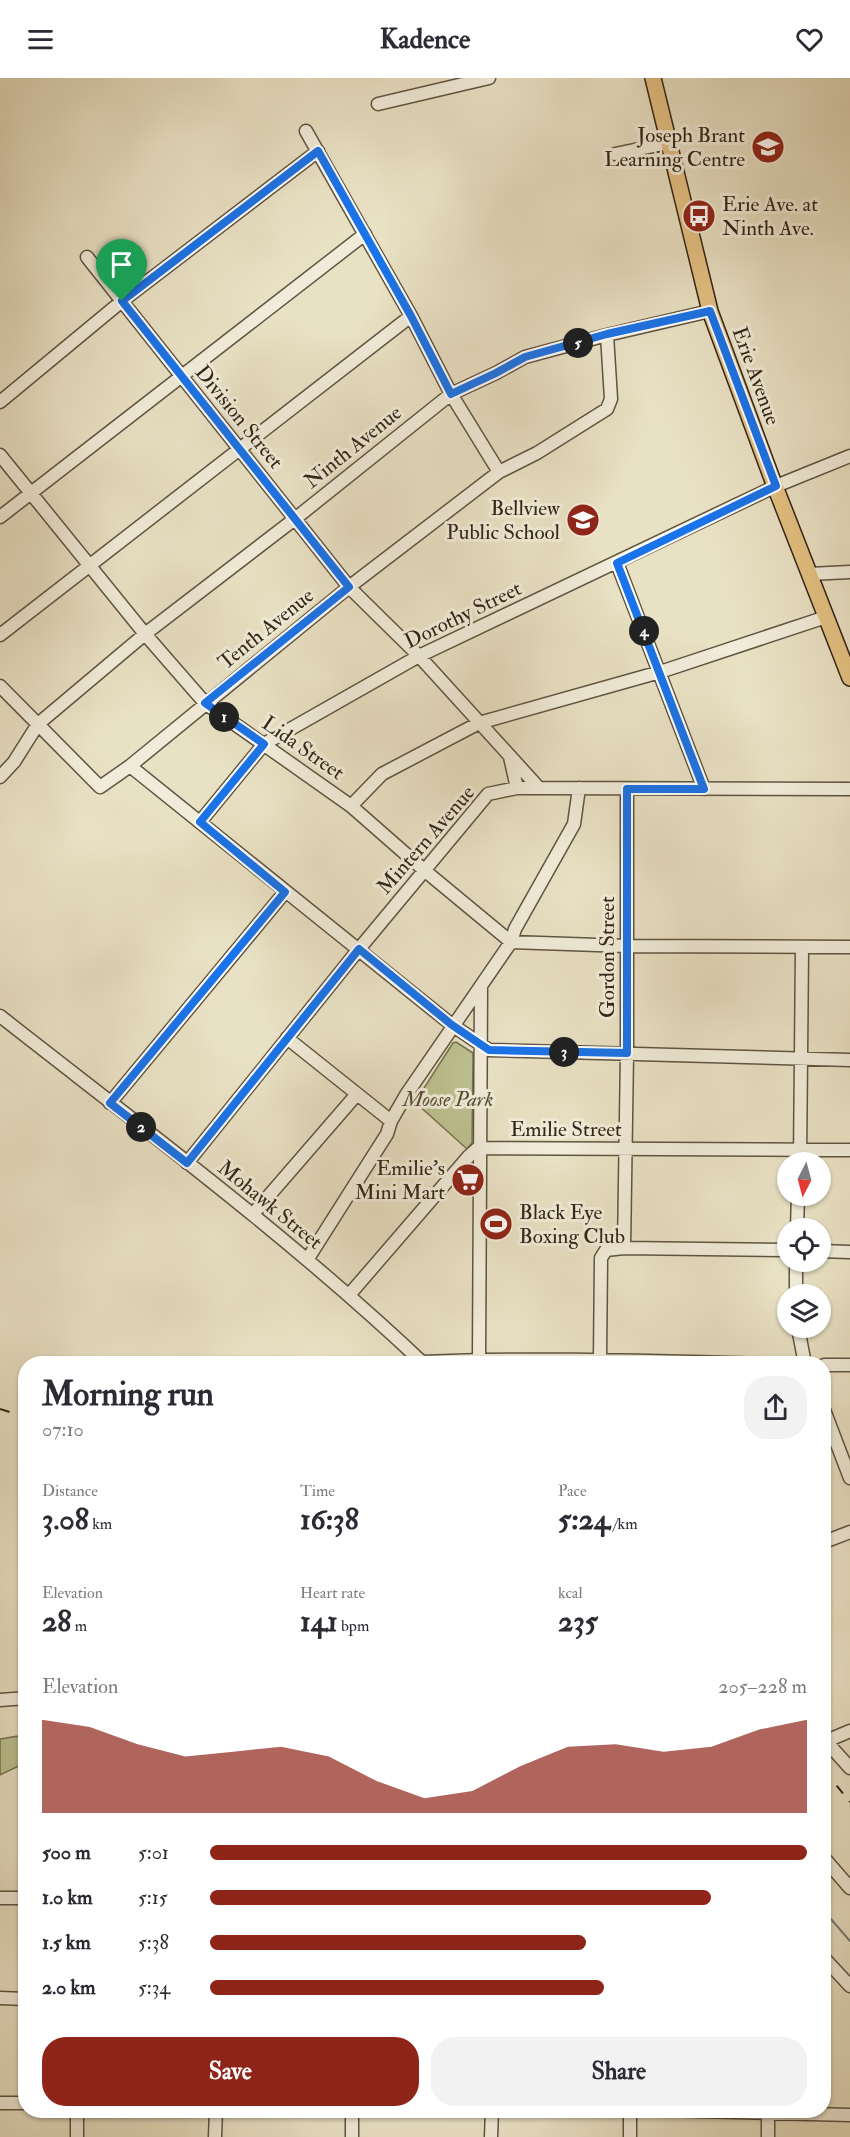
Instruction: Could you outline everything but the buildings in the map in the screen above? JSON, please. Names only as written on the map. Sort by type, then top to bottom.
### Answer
[{"type":"main road","name":"Erie Avenue","points":[[653,78],[710,311],[809,574],[826,617],[847,660],[850,678]]},
{"type":"street","points":[[378,104],[489,78]]},
{"type":"street","points":[[306,131],[411,316],[451,394],[499,472]]},
{"type":"street","points":[[615,154],[668,143]]},
{"type":"street","points":[[0,402],[122,301],[318,151]]},
{"type":"street","points":[[0,517],[365,234]]},
{"type":"street","name":"Division Street","points":[[87,257],[349,587],[419,656],[539,788]]},
{"type":"street","name":"Ninth Avenue","points":[[0,777],[14,762],[38,724],[145,634],[296,518],[451,394],[525,357],[607,334],[710,311]]},
{"type":"street","points":[[0,635],[411,316]]},
{"type":"street","name":"Tenth Avenue","points":[[38,724],[100,787],[130,766],[349,587],[499,472],[537,453],[607,409],[611,399],[607,334]]},
{"type":"street","name":"Lida Street","points":[[0,455],[145,634],[205,703],[351,806],[511,942]]},
{"type":"street","name":"Dorothy Street","points":[[200,822],[264,744],[419,656],[776,486],[850,456]]},
{"type":"street","points":[[617,563],[704,789]]},
{"type":"street","points":[[809,574],[850,572]]},
{"type":"street","points":[[351,806],[382,774],[479,723],[660,672],[826,617]]},
{"type":"street","points":[[0,686],[38,724]]},
{"type":"street","name":"Division Street","points":[[510,758],[517,788]]},
{"type":"street","points":[[130,766],[452,1025],[489,1050],[850,1060]]},
{"type":"street","name":"Mintern Avenue","points":[[187,1163],[359,949],[488,794],[517,788],[850,789]]},
{"type":"street","points":[[307,1260],[387,1134],[391,1121],[406,1095],[511,942],[515,929],[574,824],[579,789]]},
{"type":"street","name":"Gordon Street","points":[[624,1248],[627,789]]},
{"type":"street","points":[[110,1103],[285,892]]},
{"type":"street","points":[[511,942],[626,946],[850,947]]},
{"type":"street","points":[[800,1149],[802,948]]},
{"type":"street","points":[[479,1356],[478,1148],[481,986]]},
{"type":"street","name":"Mohawk Street","points":[[0,1016],[253,1214],[349,1295],[415,1356]]},
{"type":"street","points":[[287,1038],[391,1121]]},
{"type":"street","points":[[253,1214],[357,1094]]},
{"type":"street","points":[[349,1295],[478,1148]]},
{"type":"street","name":"Emilie Street","points":[[478,1148],[850,1150]]},
{"type":"street","points":[[600,1356],[601,1258],[606,1250],[624,1248],[777,1250]]},
{"type":"street","points":[[831,1251],[850,1252]]},
{"type":"street","points":[[800,1338],[803,1356]]},
{"type":"street","points":[[831,1365],[850,1365]]},
{"type":"street","points":[[831,1428],[850,1478]]},
{"type":"street","points":[[831,1539],[850,1532]]},
{"type":"street","points":[[0,1700],[18,1699]]},
{"type":"street","points":[[831,1738],[850,1731]]},
{"type":"street","points":[[831,1748],[850,1768]]},
{"type":"street","points":[[831,1866],[850,1888]]},
{"type":"street","points":[[0,1898],[18,1898]]},
{"type":"street","points":[[831,1966],[850,1986]]},
{"type":"street","points":[[0,1998],[18,1999]]},
{"type":"street","points":[[0,2103],[18,2103]]},
{"type":"street","points":[[831,2114],[850,2115]]},
{"type":"street","points":[[77,2118],[77,2137]]},
{"type":"street","points":[[215,2137],[216,2118]]},
{"type":"street","points":[[352,2118],[352,2137]]},
{"type":"street","points":[[491,2137],[492,2118]]},
{"type":"street","points":[[630,2118],[630,2137]]},
{"type":"street","points":[[768,2118],[768,2137]]},
{"type":"green space","name":"Moose Park","points":[[456,1042],[473,1053],[472,1143],[467,1149],[415,1102],[453,1043]]},
{"type":"green space","points":[[18,1736],[18,1766],[0,1775],[0,1739]]},
{"type":"waterway","points":[[831,1919],[850,1941]]},
{"type":"railway","points":[[0,1409],[18,1415]]},
{"type":"railway","points":[[831,1779],[850,1802]]},
{"type":"place","name":"Joseph Brant Learning Centre","points":[[768,147]]},
{"type":"place","name":"Erie Ave. at Ninth Ave.","points":[[699,216]]},
{"type":"place","name":"Bellview Public School","points":[[583,520]]},
{"type":"place","name":"Emilie's Mini Mart","points":[[468,1180]]},
{"type":"place","name":"Black Eye Boxing Club","points":[[496,1224]]},
{"type":"route","points":[[318,151],[411,316],[451,394],[525,357],[607,334],[710,311],[776,486],[617,563],[704,789],[627,789],[627,1053],[489,1050],[452,1025],[359,949],[187,1163],[110,1103],[285,892],[200,822],[264,744],[205,703],[349,587],[122,301],[318,151]]}]
